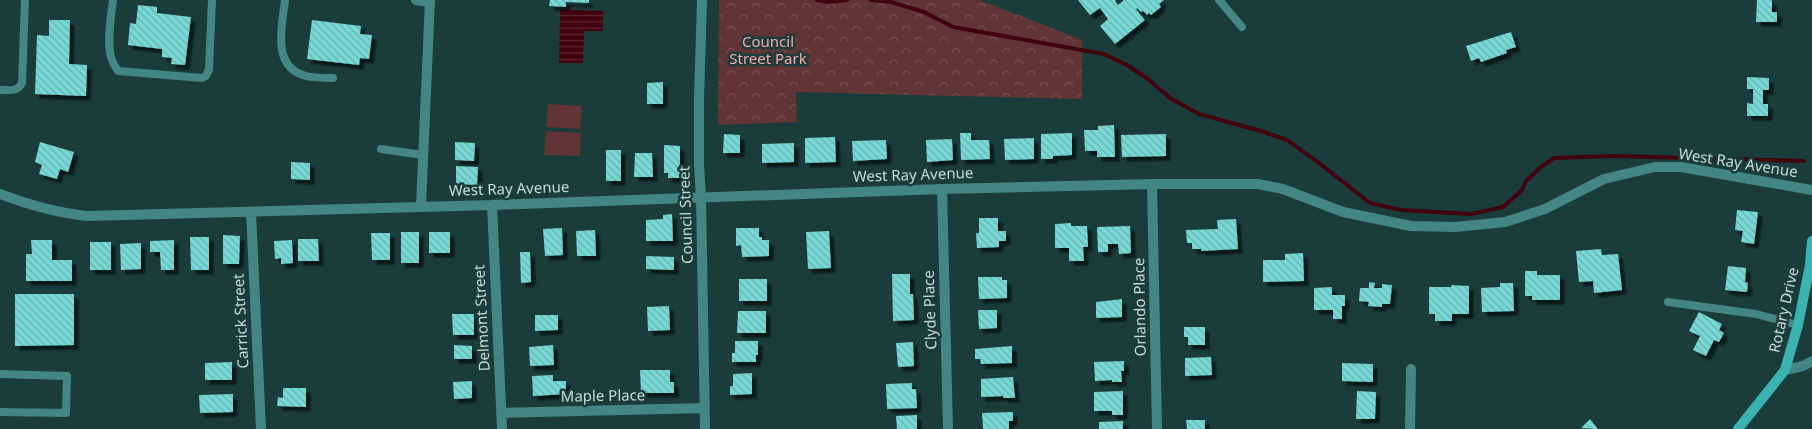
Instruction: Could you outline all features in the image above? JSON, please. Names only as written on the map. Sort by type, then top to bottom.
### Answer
[{"type":"street","points":[[416,0],[430,1],[421,206]]},
{"type":"street","name":"Council Street","points":[[702,0],[699,165],[705,429]]},
{"type":"street","name":"West Ray Avenue","points":[[0,194],[58,213],[87,216],[492,205],[942,189],[1152,184],[1258,184],[1283,188],[1343,212],[1411,226],[1455,227],[1505,222],[1545,209],[1604,179],[1655,167],[1681,167],[1812,190]]},
{"type":"street","name":"Orlando Place","points":[[1152,184],[1157,429]]},
{"type":"street","name":"Clyde Place","points":[[942,189],[948,429]]},
{"type":"street","name":"Delmont Street","points":[[492,205],[502,429]]},
{"type":"street","name":"Carrick Street","points":[[250,212],[261,429]]},
{"type":"street","name":"Rotary Drive","points":[[1738,429],[1785,370],[1798,325],[1810,265],[1812,242]]},
{"type":"street","points":[[1785,370],[1803,366],[1812,361]]},
{"type":"street","points":[[1410,429],[1411,369]]},
{"type":"street","name":"Maple Place","points":[[502,413],[705,408]]},
{"type":"lane","points":[[0,90],[13,90],[22,83],[24,0]]},
{"type":"lane","points":[[113,0],[110,47],[111,59],[118,71],[202,78],[206,76],[209,70],[212,0]]},
{"type":"lane","points":[[285,0],[281,43],[283,57],[288,65],[297,73],[307,77],[334,78]]},
{"type":"lane","points":[[1219,0],[1242,28]]},
{"type":"lane","points":[[381,149],[423,155]]},
{"type":"lane","points":[[1668,302],[1756,314],[1798,325]]},
{"type":"lane","points":[[0,374],[67,376],[66,413],[0,412]]},
{"type":"green space","name":"Council Street Park","points":[[719,0],[980,0],[1082,40],[1082,99],[796,92],[797,122],[718,125]]},
{"type":"green space","points":[[548,104],[582,106],[580,129],[546,127]]},
{"type":"green space","points":[[546,131],[581,133],[580,156],[544,155]]},
{"type":"shaded area","points":[[560,9],[603,11],[603,31],[584,31],[583,63],[559,63]]},
{"type":"building","points":[[550,0],[589,0],[589,3],[566,2],[566,7],[549,6]]},
{"type":"building","points":[[1078,0],[1116,0],[1118,5],[1124,0],[1164,0],[1159,4],[1161,7],[1151,15],[1149,13],[1147,15],[1143,11],[1141,12],[1137,8],[1145,20],[1115,44],[1100,26],[1108,19],[1100,8],[1090,15]]},
{"type":"building","points":[[1757,0],[1772,0],[1772,12],[1777,12],[1777,22],[1756,22]]},
{"type":"building","points":[[138,5],[157,7],[157,13],[191,17],[185,65],[171,64],[172,58],[162,57],[162,49],[128,45],[130,23],[136,24]]},
{"type":"building","points":[[49,20],[70,20],[69,64],[87,65],[86,96],[35,94],[37,35],[49,36]]},
{"type":"building","points":[[312,20],[361,26],[360,34],[372,35],[369,59],[360,58],[359,65],[307,59]]},
{"type":"building","points":[[1511,32],[1516,47],[1506,50],[1507,53],[1481,62],[1479,58],[1471,61],[1466,46]]},
{"type":"building","points":[[1747,77],[1769,78],[1769,90],[1763,90],[1763,104],[1768,104],[1768,116],[1747,116],[1747,103],[1753,104],[1753,89],[1747,89]]},
{"type":"building","points":[[663,82],[663,104],[647,104],[647,83]]},
{"type":"building","points":[[1114,125],[1115,157],[1097,157],[1097,151],[1085,151],[1084,130],[1098,130],[1098,126]]},
{"type":"building","points":[[960,133],[971,133],[971,140],[989,140],[990,159],[961,160]]},
{"type":"building","points":[[1072,133],[1072,155],[1053,156],[1053,159],[1041,159],[1041,134]]},
{"type":"building","points":[[724,134],[740,135],[740,153],[723,153]]},
{"type":"building","points":[[1166,134],[1166,156],[1122,157],[1121,135]]},
{"type":"building","points":[[835,137],[836,162],[805,163],[805,138]]},
{"type":"building","points":[[1034,138],[1034,159],[1005,160],[1004,139]]},
{"type":"building","points":[[952,139],[953,160],[927,162],[926,140]]},
{"type":"building","points":[[886,140],[887,159],[853,161],[852,141]]},
{"type":"building","points":[[40,142],[74,152],[68,172],[60,169],[57,179],[39,174],[42,165],[35,162]]},
{"type":"building","points":[[455,142],[475,143],[474,161],[455,160]]},
{"type":"building","points":[[794,143],[794,162],[762,163],[762,144]]},
{"type":"building","points":[[664,145],[680,146],[680,178],[668,178],[668,173],[664,173]]},
{"type":"building","points":[[606,150],[621,150],[621,181],[606,181]]},
{"type":"building","points":[[635,153],[652,153],[653,177],[634,177]]},
{"type":"building","points":[[291,162],[310,163],[310,180],[291,179]]},
{"type":"building","points":[[456,166],[478,167],[477,185],[456,184]]},
{"type":"building","points":[[1737,210],[1758,212],[1754,244],[1741,242],[1743,231],[1735,230]]},
{"type":"building","points":[[672,214],[673,241],[646,241],[646,220],[663,219],[663,215]]},
{"type":"building","points":[[979,218],[998,218],[998,231],[1006,231],[1006,241],[999,241],[999,247],[977,248],[976,233],[979,233]]},
{"type":"building","points":[[1236,219],[1238,249],[1201,251],[1201,249],[1192,249],[1192,243],[1187,243],[1186,230],[1218,229],[1217,220]]},
{"type":"building","points":[[1071,223],[1071,226],[1087,226],[1088,247],[1083,247],[1084,261],[1069,261],[1069,248],[1055,248],[1055,224]]},
{"type":"building","points":[[1130,226],[1131,253],[1119,254],[1118,244],[1108,244],[1108,252],[1098,252],[1097,227]]},
{"type":"building","points":[[562,228],[563,255],[545,256],[543,229]]},
{"type":"building","points":[[736,228],[759,228],[759,237],[762,237],[762,240],[769,240],[769,256],[742,257],[741,245],[736,246]]},
{"type":"building","points":[[595,230],[596,256],[577,256],[576,231]]},
{"type":"building","points":[[829,231],[831,268],[808,269],[806,232]]},
{"type":"building","points":[[401,232],[419,232],[419,263],[401,263]]},
{"type":"building","points":[[429,232],[450,232],[450,253],[429,253]]},
{"type":"building","points":[[371,233],[390,233],[390,260],[372,260]]},
{"type":"building","points":[[223,235],[240,236],[239,264],[223,264]]},
{"type":"building","points":[[190,237],[209,237],[209,270],[191,270]]},
{"type":"building","points":[[298,239],[318,239],[319,261],[298,261]]},
{"type":"building","points":[[31,240],[52,240],[52,260],[72,260],[72,281],[26,281],[26,254],[32,254]]},
{"type":"building","points":[[174,240],[174,270],[161,270],[160,252],[150,252],[150,241]]},
{"type":"building","points":[[292,240],[293,263],[281,264],[281,258],[275,259],[274,241]]},
{"type":"building","points":[[90,242],[111,242],[111,270],[90,270]]},
{"type":"building","points":[[141,243],[141,269],[121,270],[120,244]]},
{"type":"building","points":[[1601,249],[1602,255],[1618,254],[1622,290],[1594,293],[1593,281],[1579,282],[1576,251]]},
{"type":"building","points":[[520,252],[530,252],[531,282],[521,283]]},
{"type":"building","points":[[1303,253],[1304,281],[1263,282],[1263,260],[1285,260],[1285,254]]},
{"type":"building","points":[[646,256],[674,257],[674,270],[646,269]]},
{"type":"building","points":[[1728,266],[1746,268],[1745,282],[1748,283],[1747,292],[1725,290]]},
{"type":"building","points":[[1525,271],[1537,271],[1537,275],[1560,275],[1560,300],[1532,300],[1532,296],[1525,296]]},
{"type":"building","points":[[892,274],[910,274],[910,294],[913,294],[914,320],[893,321]]},
{"type":"building","points":[[978,277],[1002,277],[1002,280],[1007,280],[1007,298],[979,299]]},
{"type":"building","points":[[739,279],[767,279],[767,301],[739,301]]},
{"type":"building","points":[[1369,282],[1375,283],[1374,288],[1382,288],[1382,284],[1392,285],[1390,304],[1382,304],[1382,307],[1368,306],[1369,302],[1359,301],[1360,288],[1369,288]]},
{"type":"building","points":[[1500,283],[1513,283],[1514,311],[1482,312],[1481,288],[1500,287]]},
{"type":"building","points":[[1451,285],[1469,286],[1469,314],[1452,314],[1452,321],[1435,321],[1435,314],[1429,314],[1429,287],[1452,287]]},
{"type":"building","points":[[1332,287],[1332,295],[1345,295],[1345,306],[1342,306],[1342,319],[1333,319],[1333,310],[1314,310],[1314,288]]},
{"type":"building","points":[[15,294],[74,294],[74,345],[15,346]]},
{"type":"building","points":[[1122,299],[1122,317],[1096,318],[1096,302]]},
{"type":"building","points":[[669,306],[670,330],[648,331],[647,307]]},
{"type":"building","points":[[978,310],[997,310],[997,328],[979,329]]},
{"type":"building","points":[[738,311],[766,311],[766,333],[737,333]]},
{"type":"building","points":[[1699,312],[1722,324],[1719,330],[1724,333],[1719,342],[1714,340],[1706,356],[1693,350],[1700,336],[1689,331]]},
{"type":"building","points":[[452,314],[474,314],[474,335],[453,335]]},
{"type":"building","points":[[535,315],[558,315],[558,330],[535,331]]},
{"type":"building","points":[[1184,327],[1205,327],[1205,345],[1188,345],[1188,337],[1184,337]]},
{"type":"building","points":[[735,341],[758,341],[756,362],[732,362],[732,353],[735,353]]},
{"type":"building","points":[[913,342],[914,366],[898,367],[896,343]]},
{"type":"building","points":[[454,345],[472,346],[472,359],[454,359]]},
{"type":"building","points":[[553,345],[554,365],[530,366],[529,347]]},
{"type":"building","points":[[1012,346],[1012,363],[981,364],[980,359],[975,359],[975,349]]},
{"type":"building","points":[[1211,357],[1212,375],[1185,376],[1185,358]]},
{"type":"building","points":[[1124,361],[1124,371],[1121,371],[1122,382],[1112,382],[1112,380],[1095,381],[1094,362]]},
{"type":"building","points":[[232,362],[232,380],[205,380],[205,363]]},
{"type":"building","points":[[1342,363],[1373,364],[1373,382],[1342,381]]},
{"type":"building","points":[[640,370],[670,370],[670,382],[674,382],[674,393],[641,393]]},
{"type":"building","points":[[752,373],[752,394],[730,395],[730,386],[733,386],[733,374]]},
{"type":"building","points":[[553,375],[553,381],[566,381],[566,394],[533,396],[532,376]]},
{"type":"building","points":[[1013,377],[1015,398],[1003,398],[1003,396],[981,397],[981,379]]},
{"type":"building","points":[[472,381],[472,398],[454,399],[453,382]]},
{"type":"building","points":[[912,383],[912,389],[916,389],[917,408],[887,409],[886,384]]},
{"type":"building","points":[[283,388],[306,388],[306,407],[277,406],[278,397],[283,398]]},
{"type":"building","points":[[1123,391],[1123,415],[1112,415],[1112,411],[1094,411],[1094,392]]},
{"type":"building","points":[[1357,391],[1376,392],[1375,419],[1356,419]]},
{"type":"building","points":[[233,394],[233,412],[200,413],[199,395]]},
{"type":"building","points":[[1013,412],[1013,421],[1009,421],[1009,429],[983,429],[982,413]]},
{"type":"building","points":[[917,415],[917,429],[897,429],[896,416]]},
{"type":"building","points":[[1590,419],[1598,429],[1581,428]]},
{"type":"building","points":[[1186,420],[1205,420],[1205,429],[1187,429]]},
{"type":"building","points":[[1123,421],[1123,429],[1099,429],[1099,422]]},
{"type":"waterway","points":[[817,0],[828,2],[847,0]]},
{"type":"waterway","points":[[871,0],[891,2],[924,12],[953,27],[1104,54],[1127,65],[1148,79],[1170,98],[1199,114],[1287,140],[1370,203],[1401,210],[1471,214],[1503,207],[1522,190],[1526,181],[1554,158],[1614,156],[1804,161]]}]
